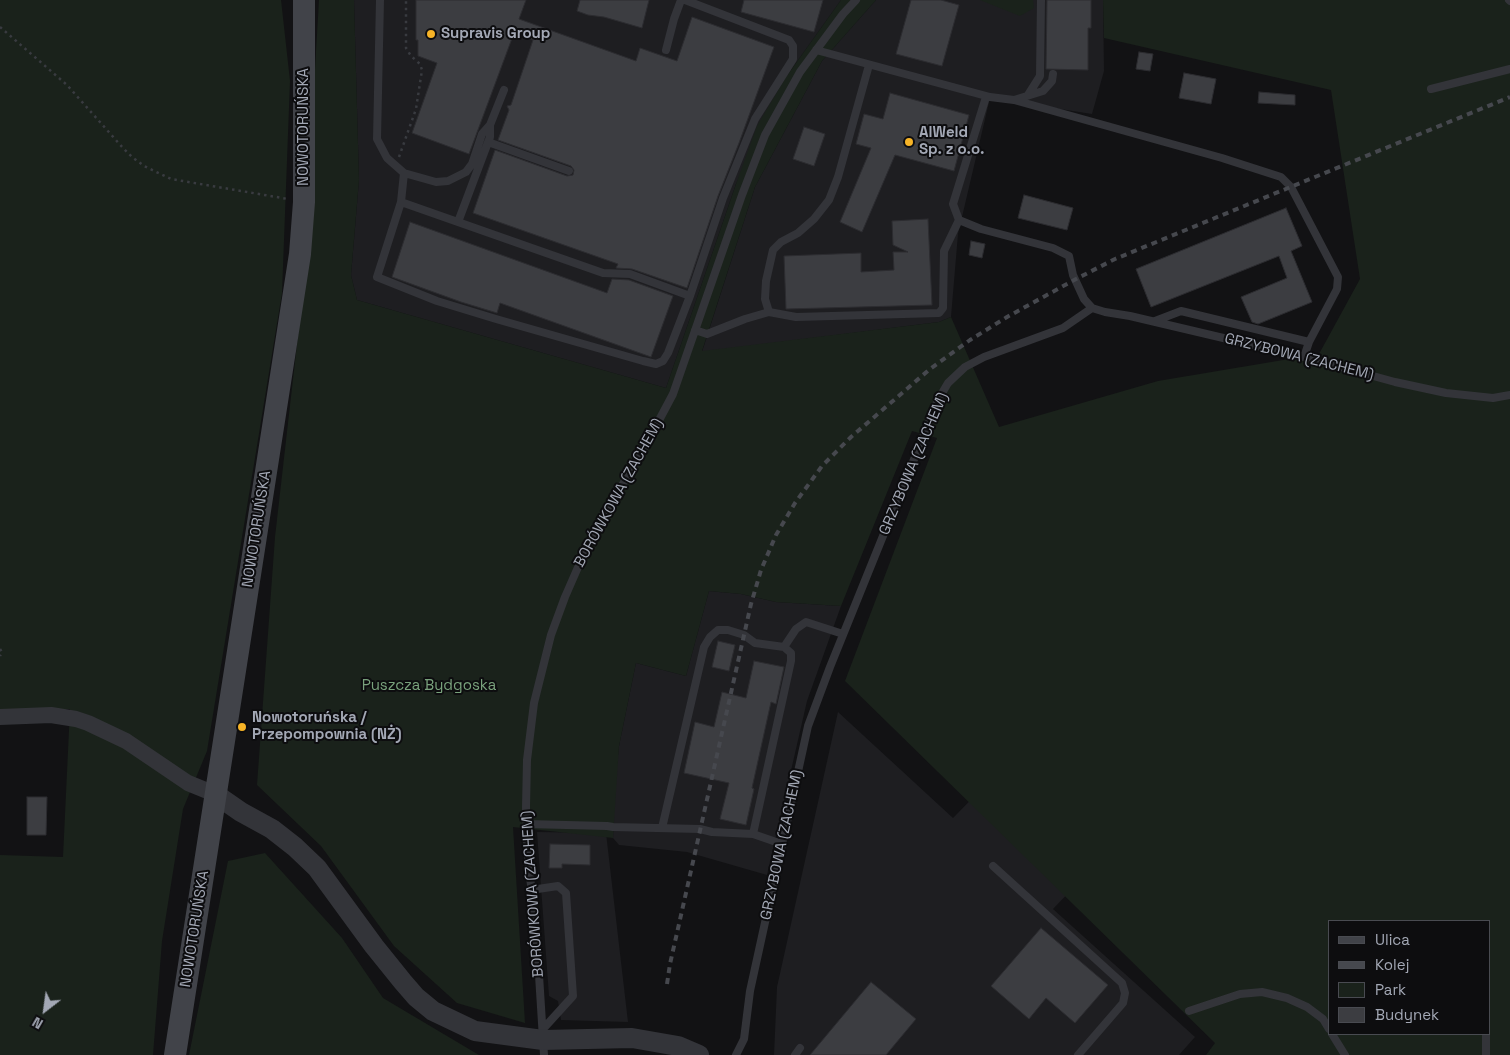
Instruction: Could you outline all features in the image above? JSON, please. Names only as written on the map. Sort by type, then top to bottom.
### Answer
[{"type":"main road","name":"NOWOTORUŃSKA","points":[[175,1055],[300,254],[304,202],[304,0]]},
{"type":"street","points":[[0,717],[51,715],[88,723],[126,741],[188,783],[215,794],[241,812],[272,829],[317,868],[403,982],[416,997],[433,1011],[475,1030],[543,1041],[632,1038],[678,1046],[699,1055]]},
{"type":"lane","points":[[380,0],[377,139],[387,158],[404,173],[436,182],[448,181],[466,172],[472,164],[482,134],[490,125]]},
{"type":"lane","points":[[666,50],[680,0]]},
{"type":"lane","points":[[404,173],[401,202],[377,277],[445,303],[643,362],[656,364],[663,362],[690,296],[723,198],[755,119],[793,59],[793,46],[789,40],[685,0]]},
{"type":"lane","name":"BORÓWKOWA (ZACHEM)","points":[[543,1041],[526,824],[527,760],[534,703],[551,635],[564,597],[589,542],[673,394],[765,135],[800,72],[856,0]]},
{"type":"lane","points":[[1028,95],[1040,76],[1041,0]]},
{"type":"lane","points":[[816,50],[986,97],[1014,100],[1213,155],[1281,177],[1291,187],[1338,277],[1337,289],[1309,342],[1304,357]]},
{"type":"lane","points":[[769,312],[765,299],[766,280],[773,250],[781,242],[798,232],[814,219],[829,200],[838,177],[869,65]]},
{"type":"lane","points":[[1431,89],[1510,69]]},
{"type":"lane","points":[[1014,100],[1043,91],[1052,81],[1053,74]]},
{"type":"lane","points":[[458,222],[488,142],[490,125],[504,90]]},
{"type":"lane","points":[[695,330],[707,334],[769,312],[796,317],[939,313],[943,308],[944,252],[959,220],[953,204],[986,97]]},
{"type":"lane","points":[[488,142],[569,171]]},
{"type":"lane","points":[[401,202],[603,273],[630,274],[690,296]]},
{"type":"lane","points":[[959,220],[981,229],[1053,248],[1069,256],[1073,275],[1084,299],[1092,308]]},
{"type":"lane","name":"GRZYBOWA (ZACHEM)","points":[[736,1055],[744,1039],[750,991],[808,726],[928,423],[948,383],[964,367],[984,357],[1063,328],[1092,308],[1304,357],[1395,382],[1446,393],[1493,398],[1510,395]]},
{"type":"lane","points":[[1155,322],[1181,311],[1309,342]]},
{"type":"lane","points":[[784,647],[796,629],[806,622],[843,634]]},
{"type":"lane","points":[[662,828],[704,647],[710,637],[718,630],[728,630],[744,635],[755,643],[784,647],[791,653],[791,661],[753,834]]},
{"type":"lane","points":[[526,824],[700,829],[712,832],[753,834],[782,844]]},
{"type":"lane","points":[[993,866],[1122,983],[1125,993],[1123,1003],[1078,1055]]},
{"type":"lane","points":[[532,890],[558,886],[566,893],[573,996],[543,1041]]},
{"type":"lane","points":[[1189,1011],[1240,994],[1262,992],[1287,998],[1308,1007],[1323,1019],[1328,1027]]},
{"type":"lane","points":[[1333,1035],[1345,1055]]},
{"type":"lane","points":[[1486,1035],[1486,1055]]},
{"type":"path","points":[[395,166],[403,150],[416,109],[422,70],[420,64],[411,56],[406,48],[406,0]]},
{"type":"path","points":[[0,27],[66,85],[123,148],[144,166],[172,179],[304,202]]},
{"type":"path","points":[[0,649],[2,652],[0,656]]},
{"type":"shaded area","points":[[354,0],[841,0],[786,77],[736,184],[666,388],[357,300],[351,275],[359,180]]},
{"type":"shaded area","points":[[876,0],[1103,0],[1104,71],[1092,114],[990,98],[958,234],[951,317],[939,322],[702,352],[755,187],[822,61]]},
{"type":"shaded area","points":[[709,591],[741,594],[776,602],[841,606],[807,701],[767,875],[687,852],[619,845],[613,838],[615,783],[619,746],[636,663],[686,676]]},
{"type":"shaded area","points":[[838,712],[953,818],[1000,770],[1098,862],[1053,909],[1195,1037],[1179,1055],[774,1055],[777,987]]},
{"type":"shaded area","points":[[537,832],[606,833],[628,1022],[561,1020],[558,1001],[549,996]]},
{"type":"green space","points":[[0,0],[281,0],[290,81],[282,293],[207,751],[183,809],[162,941],[153,1055],[0,1055],[0,855],[63,857],[70,709],[0,710]]},
{"type":"green space","name":"Puszcza Bydgoska","points":[[319,0],[354,0],[359,180],[351,275],[357,300],[666,388],[757,126],[786,77],[841,0],[876,0],[822,61],[755,187],[702,351],[939,322],[951,317],[999,427],[1158,381],[1319,354],[1360,279],[1331,90],[1104,38],[1103,0],[1510,0],[1510,1055],[1206,1055],[1215,1043],[845,681],[937,438],[912,431],[841,606],[776,602],[741,594],[709,591],[686,676],[636,663],[619,746],[613,838],[513,827],[525,1023],[457,1003],[394,946],[321,846],[257,785],[275,537],[301,309]]},
{"type":"green space","points":[[980,0],[1033,0],[1034,8],[1020,16]]},
{"type":"green space","points":[[265,853],[342,938],[383,998],[479,1055],[189,1055],[228,861]]},
{"type":"building","points":[[416,0],[526,0],[519,19],[636,61],[640,48],[677,61],[692,17],[774,47],[718,196],[687,288],[632,269],[616,268],[618,264],[473,213],[495,150],[567,176],[573,175],[574,170],[571,166],[498,140],[509,110],[507,106],[511,105],[533,40],[514,33],[469,154],[412,133],[437,63],[418,56]]},
{"type":"building","points":[[580,0],[649,0],[642,28],[577,11]]},
{"type":"building","points":[[744,0],[823,0],[814,32],[741,12]]},
{"type":"building","points":[[911,0],[941,0],[959,5],[942,66],[896,54]]},
{"type":"building","points":[[1047,0],[1091,0],[1091,28],[1088,28],[1088,70],[1046,69]]},
{"type":"building","points":[[1139,52],[1153,54],[1150,71],[1136,69]]},
{"type":"building","points":[[1184,73],[1216,79],[1211,104],[1179,98]]},
{"type":"building","points":[[1259,92],[1295,95],[1295,105],[1258,103]]},
{"type":"building","points":[[890,93],[969,115],[954,171],[895,155],[862,232],[840,222],[871,148],[856,144],[864,114],[883,119]]},
{"type":"building","points":[[804,127],[825,134],[814,166],[793,159]]},
{"type":"building","points":[[1024,195],[1073,208],[1067,230],[1018,218]]},
{"type":"building","points":[[1286,208],[1302,246],[1291,251],[1312,302],[1258,324],[1252,322],[1241,297],[1287,278],[1279,256],[1151,307],[1136,269]]},
{"type":"building","points":[[928,219],[932,305],[786,309],[784,256],[861,253],[861,272],[894,270],[893,252],[908,252],[893,245],[892,221]]},
{"type":"building","points":[[410,222],[607,293],[612,279],[629,280],[673,296],[651,357],[500,303],[497,313],[392,277]]},
{"type":"building","points":[[971,241],[985,244],[982,258],[969,255]]},
{"type":"building","points":[[718,641],[735,645],[729,671],[712,667]]},
{"type":"building","points":[[754,661],[784,667],[776,704],[771,702],[746,825],[720,819],[729,783],[684,773],[695,722],[714,727],[722,692],[746,698]]},
{"type":"building","points":[[27,797],[47,797],[46,835],[27,835]]},
{"type":"building","points":[[550,844],[590,845],[590,865],[562,864],[562,868],[549,868]]},
{"type":"building","points":[[1041,928],[1108,985],[1075,1023],[1046,998],[1029,1019],[991,986]]},
{"type":"building","points":[[871,982],[916,1019],[886,1055],[810,1055]]},
{"type":"railway","points":[[667,984],[751,604],[761,570],[776,535],[795,503],[822,466],[851,437],[930,369],[970,340],[1007,317],[1076,279],[1115,259],[1510,97]]},
{"type":"place","name":"Supravis Group","points":[[431,34]]},
{"type":"place","name":"AlWeld Sp. z o.o.","points":[[909,142]]},
{"type":"place","name":"Nowotoruńska / Przepompownia (NŻ)","points":[[242,727]]}]
